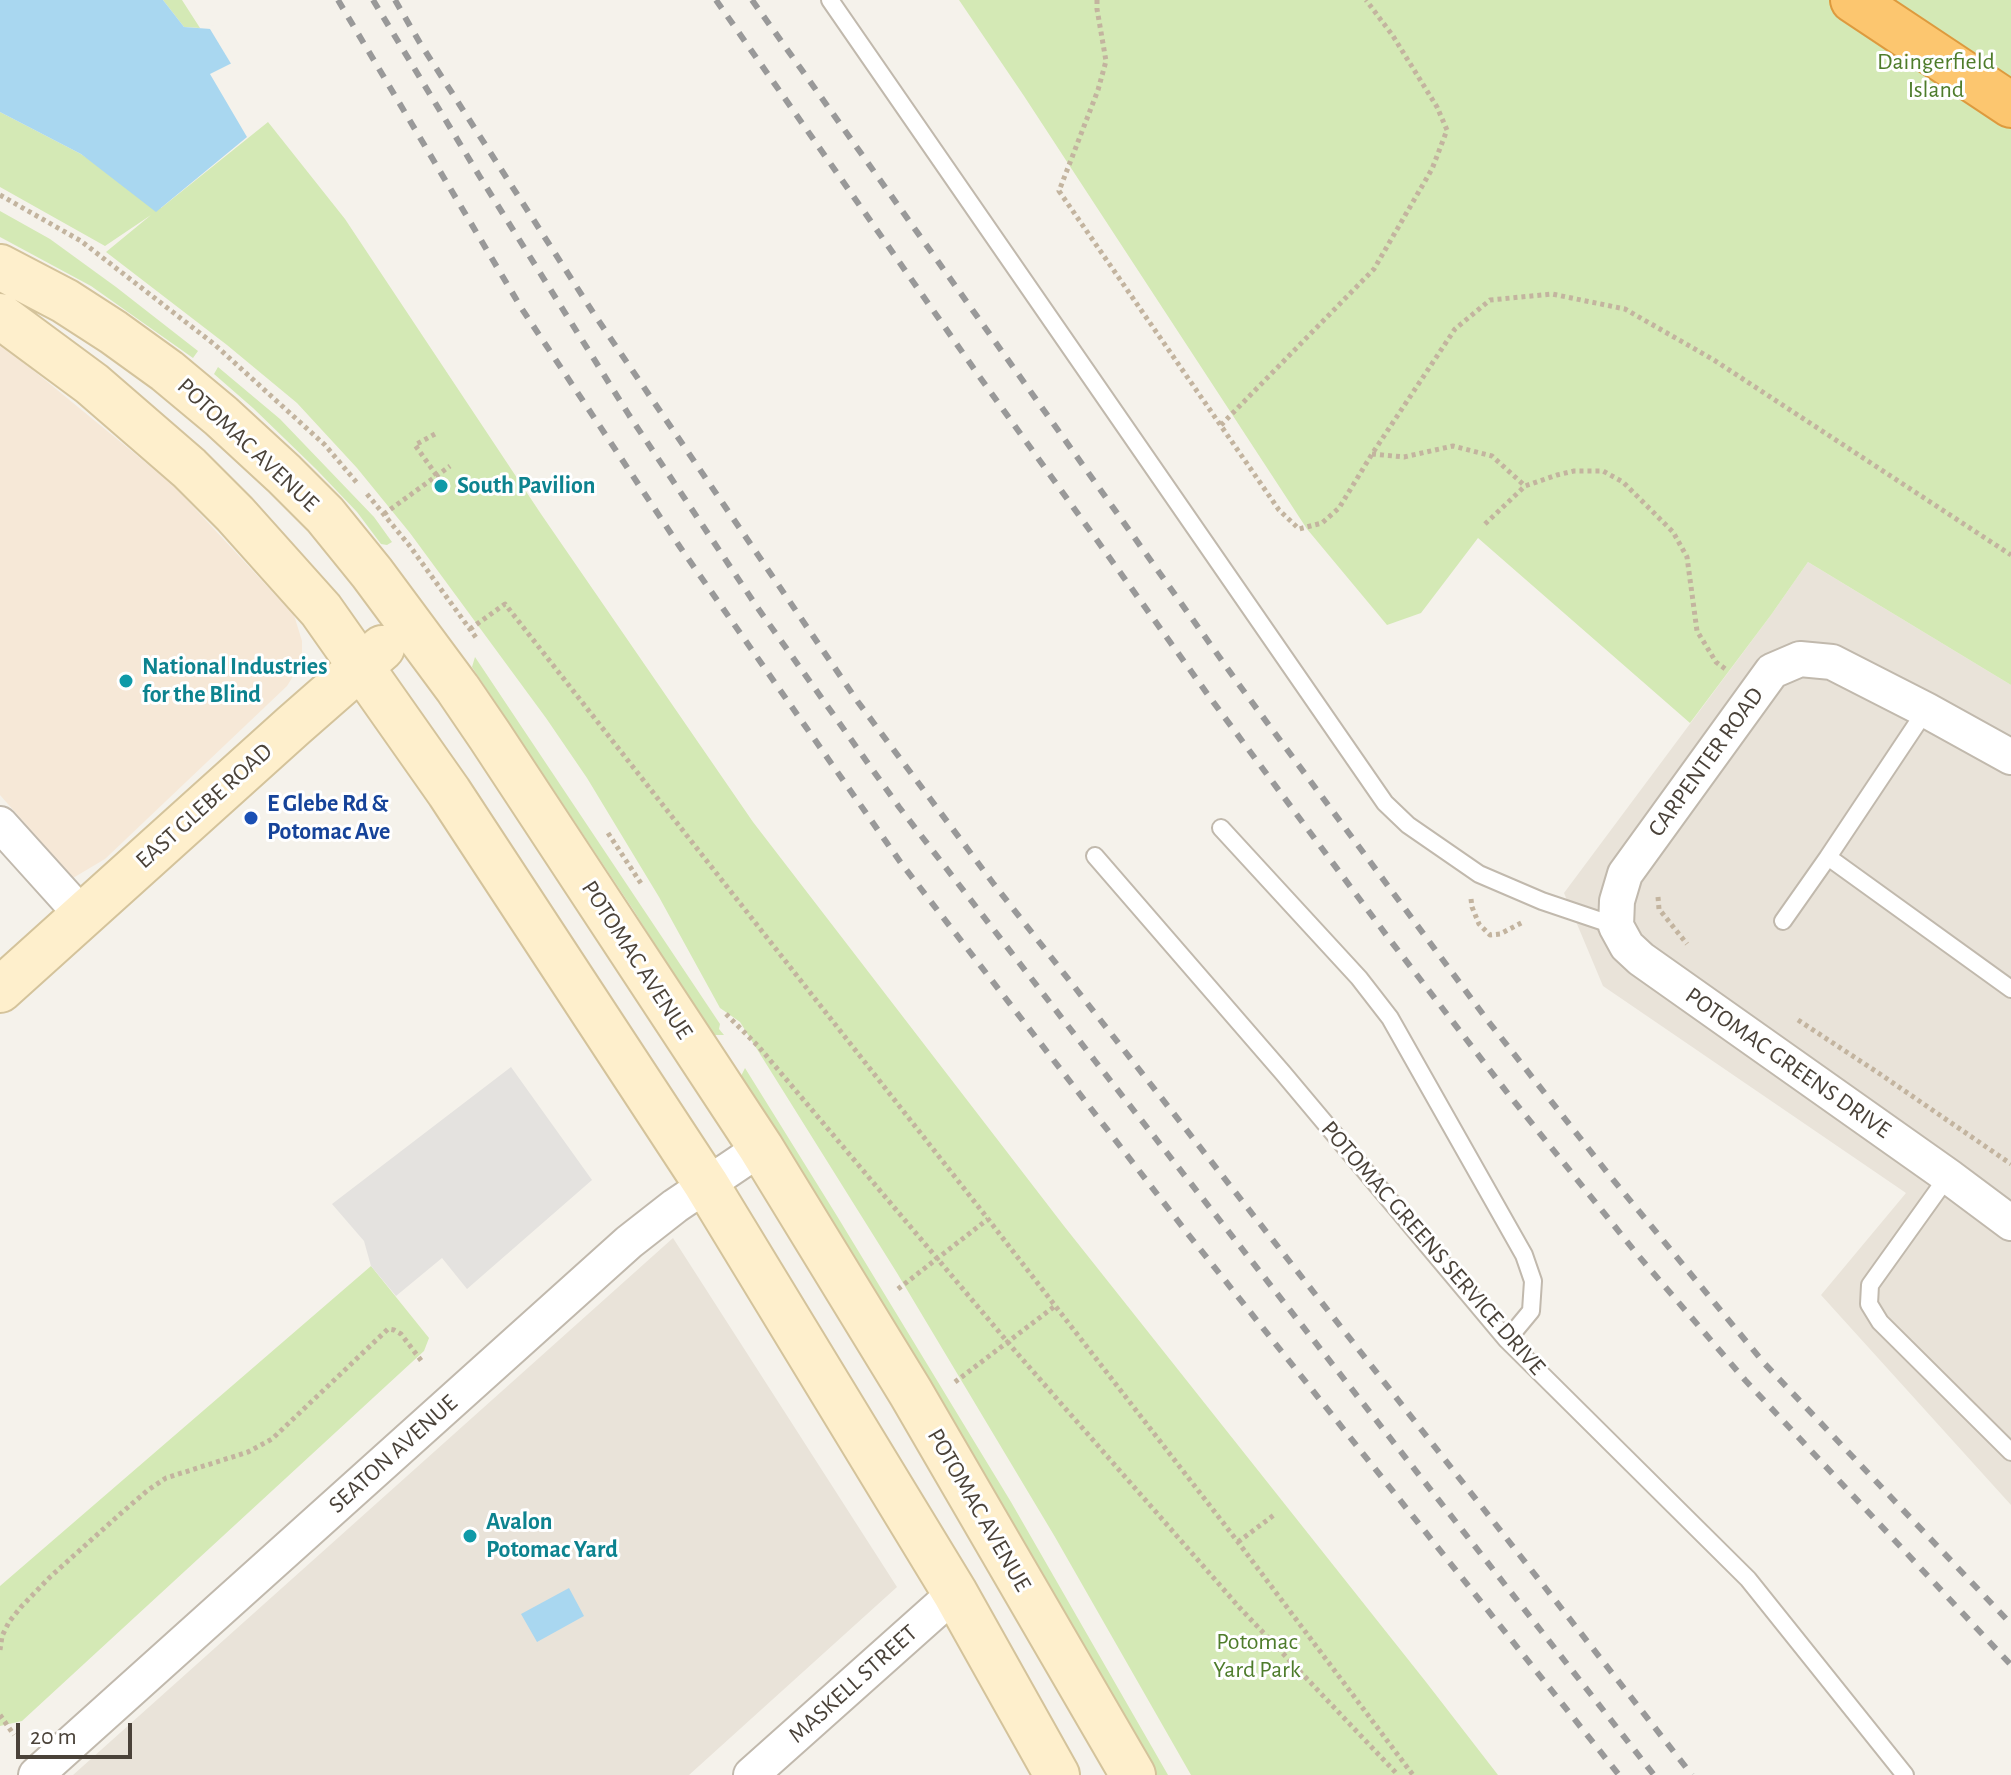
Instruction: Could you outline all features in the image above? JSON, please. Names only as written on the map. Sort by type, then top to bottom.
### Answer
[{"type":"highway","points":[[1853,0],[2011,105]]},
{"type":"street","name":"POTOMAC AVENUE","points":[[0,267],[65,301],[113,332],[221,416],[325,515],[410,624],[490,736],[761,1148],[911,1393],[1133,1775]]},
{"type":"street","points":[[0,316],[92,384],[189,468],[321,610],[449,792],[706,1184],[955,1593],[1057,1775]]},
{"type":"street","name":"EAST GLEBE ROAD","points":[[0,990],[410,624]]},
{"type":"street","name":"CARPENTER ROAD","points":[[1616,926],[1617,901],[1625,874],[1772,671],[1800,659],[1832,662],[2011,757]]},
{"type":"street","points":[[0,824],[83,916]]},
{"type":"street","name":"POTOMAC GREENS DRIVE","points":[[1616,926],[1627,946],[1641,959],[2011,1223]]},
{"type":"street","name":"SEATON AVENUE","points":[[36,1775],[612,1257],[656,1220],[761,1148]]},
{"type":"street","name":"MASKELL STREET","points":[[751,1775],[955,1593]]},
{"type":"lane","points":[[830,0],[1385,803],[1408,825],[1479,874],[1542,901],[1616,926]]},
{"type":"lane","points":[[1783,921],[1926,710]]},
{"type":"lane","points":[[1221,828],[1359,978],[1390,1018],[1524,1255],[1533,1281],[1531,1311],[1507,1340]]},
{"type":"lane","name":"POTOMAC GREENS SERVICE DRIVE","points":[[1095,856],[1507,1340],[1748,1579],[1905,1775]]},
{"type":"lane","points":[[1828,857],[2011,989]]},
{"type":"lane","points":[[1948,1176],[1870,1285],[1869,1304],[1880,1322],[2011,1452]]},
{"type":"path","points":[[1097,0],[1106,61],[1059,191],[1279,510],[1299,529],[1322,523],[1339,508],[1455,329],[1490,300],[1552,294],[1625,309],[1714,360],[2011,555]]},
{"type":"path","points":[[1221,425],[1374,269],[1432,169],[1447,130],[1437,107],[1393,36],[1366,0]]},
{"type":"path","points":[[435,434],[415,445],[437,476]]},
{"type":"path","points":[[1372,454],[1404,457],[1453,446],[1492,456],[1525,486]]},
{"type":"path","points":[[384,514],[450,466]]},
{"type":"path","points":[[1485,524],[1525,486],[1557,475],[1574,471],[1603,471],[1623,482],[1673,532],[1687,557],[1697,631],[1705,646],[1716,662],[1758,691]]},
{"type":"path","points":[[470,629],[505,604],[988,1219],[1238,1542],[1413,1775]]},
{"type":"path","points":[[1658,890],[1659,909],[1691,949]]},
{"type":"path","points":[[720,1008],[759,1047],[1008,1342],[1239,1607],[1398,1775]]},
{"type":"path","points":[[1793,1018],[2011,1164]]},
{"type":"path","points":[[898,1289],[988,1219]]},
{"type":"path","points":[[955,1382],[1055,1306]]},
{"type":"path","points":[[0,1650],[9,1622],[31,1597],[128,1506],[166,1478],[248,1452],[272,1439],[388,1329],[401,1334],[423,1363]]},
{"type":"path","points":[[1238,1542],[1274,1515]]},
{"type":"path","points":[[0,1715],[14,1735]]},
{"type":"shaded area","points":[[0,343],[173,485],[294,615],[302,641],[302,662],[287,686],[105,859],[73,878],[0,795]]},
{"type":"shaded area","points":[[1808,562],[2011,685],[2011,1505],[1821,1295],[1906,1193],[1603,986],[1564,893]]},
{"type":"shaded area","points":[[511,1067],[592,1180],[467,1289],[442,1258],[396,1296],[371,1266],[364,1241],[332,1204]]},
{"type":"shaded area","points":[[673,1238],[897,1587],[689,1775],[73,1775]]},
{"type":"green space","points":[[163,0],[182,0],[200,28],[184,27]]},
{"type":"green space","name":"Daingerfield Island","points":[[959,0],[2011,0],[2011,685],[1808,562],[1690,723],[1478,538],[1421,613],[1387,625],[1307,529]]},
{"type":"green space","name":"Potomac Yard Park","points":[[0,112],[81,154],[161,208],[268,122],[345,219],[541,514],[753,822],[1064,1226],[1498,1775],[1191,1775],[1055,1537],[897,1273],[740,1022],[720,1008],[659,897],[587,778],[546,718],[410,533],[357,468],[297,403],[106,252],[151,215],[105,246],[0,187]]},
{"type":"green space","points":[[0,211],[50,239],[116,287],[198,351],[193,358],[91,286],[0,237]]},
{"type":"green space","points":[[218,367],[280,419],[374,517],[392,542],[381,544],[357,512],[316,469],[214,374]]},
{"type":"green space","points":[[475,657],[720,1024],[719,1029],[724,1035],[712,1035],[634,911],[472,667]]},
{"type":"green space","points":[[745,1068],[1011,1502],[1168,1775],[1157,1775],[1038,1566],[740,1078]]},
{"type":"green space","points":[[371,1266],[429,1338],[424,1351],[22,1721],[0,1726],[0,1586]]},
{"type":"water","points":[[0,0],[163,0],[184,27],[211,29],[232,63],[210,74],[247,137],[156,212],[81,154],[0,112]]},
{"type":"water","points":[[569,1588],[584,1616],[537,1642],[521,1614]]},
{"type":"pier","points":[[207,24],[214,26],[236,61],[233,67]]},
{"type":"railway","points":[[338,0],[522,309],[680,547],[901,863],[1188,1234],[1619,1775]]},
{"type":"railway","points":[[373,0],[629,415],[757,607],[899,807],[1654,1775]]},
{"type":"railway","points":[[395,0],[594,314],[858,702],[993,883],[1692,1775]]},
{"type":"railway","points":[[716,0],[979,376],[1211,699],[1509,1095],[1637,1254],[1745,1380],[2011,1665]]},
{"type":"railway","points":[[752,0],[1240,686],[1488,1021],[1610,1176],[1764,1363],[2011,1624]]},
{"type":"place","name":"South Pavilion","points":[[441,486]]},
{"type":"place","name":"National Industries for the Blind","points":[[126,681]]},
{"type":"place","name":"E Glebe Rd & Potomac Ave","points":[[251,818]]},
{"type":"place","name":"Avalon Potomac Yard","points":[[470,1536]]}]
